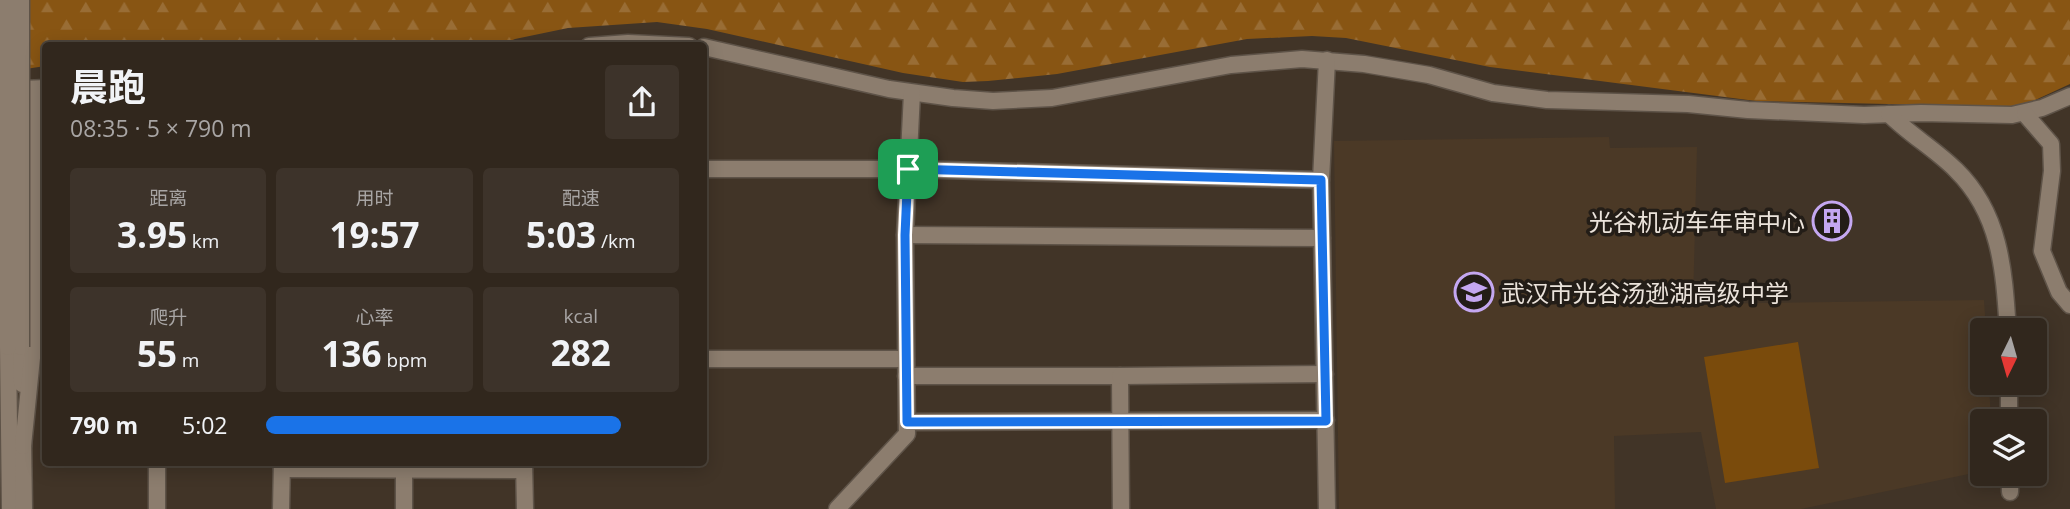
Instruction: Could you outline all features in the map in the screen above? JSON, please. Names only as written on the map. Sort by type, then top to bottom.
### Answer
[{"type":"street","points":[[8,0],[16,446],[23,509]]},
{"type":"street","points":[[15,347],[21,0]]},
{"type":"street","points":[[707,48],[912,93],[974,100],[1030,100],[1231,65],[1278,60],[1327,60],[1429,75],[1475,89],[1527,99],[1688,104],[1784,111],[2025,114],[2070,96]]},
{"type":"street","points":[[1327,60],[1321,180],[1327,509]]},
{"type":"street","points":[[0,90],[39,89],[32,384],[16,446],[10,509]]},
{"type":"street","points":[[837,509],[907,434],[905,235],[912,93]]},
{"type":"street","points":[[1889,114],[1908,133],[1957,170],[1987,211],[1998,238],[2007,318]]},
{"type":"street","points":[[2025,114],[2051,144],[2052,171],[2042,251],[2059,292],[2070,305]]},
{"type":"street","points":[[707,169],[908,169],[1321,180]]},
{"type":"street","points":[[905,235],[1322,238]]},
{"type":"street","points":[[707,359],[906,359]]},
{"type":"street","points":[[906,376],[1325,374]]},
{"type":"street","points":[[1120,376],[1121,509]]},
{"type":"street","points":[[0,384],[16,446]]},
{"type":"street","points":[[907,422],[1326,421]]},
{"type":"street","points":[[157,466],[157,509]]},
{"type":"street","points":[[281,509],[282,466]]},
{"type":"street","points":[[404,509],[404,466],[524,466],[525,509]]},
{"type":"street","points":[[2010,486],[2010,492]]},
{"type":"shaded area","points":[[1609,137],[1610,148],[1697,147],[1693,304],[1984,300],[1985,318],[1970,318],[1970,396],[1990,396],[1990,409],[1970,409],[1970,474],[1801,509],[1716,509],[1701,432],[1614,436],[1615,509],[1339,509],[1334,141]]},
{"type":"shaded area","points":[[1798,342],[1819,468],[1725,483],[1704,357]]},
{"type":"green space","points":[[0,0],[2070,0],[2070,84],[2020,107],[1756,101],[1490,67],[1346,38],[1312,36],[1247,39],[1057,74],[963,82],[903,73],[707,29],[657,22],[568,28],[508,42],[42,42],[42,66],[0,73]]},
{"type":"place","name":"光谷机动车年审中心","points":[[1832,221]]},
{"type":"place","name":"武汉市光谷汤逊湖高级中学","points":[[1474,292]]},
{"type":"route","points":[[908,169],[1321,180],[1326,421],[907,422],[905,235],[908,169]]}]
